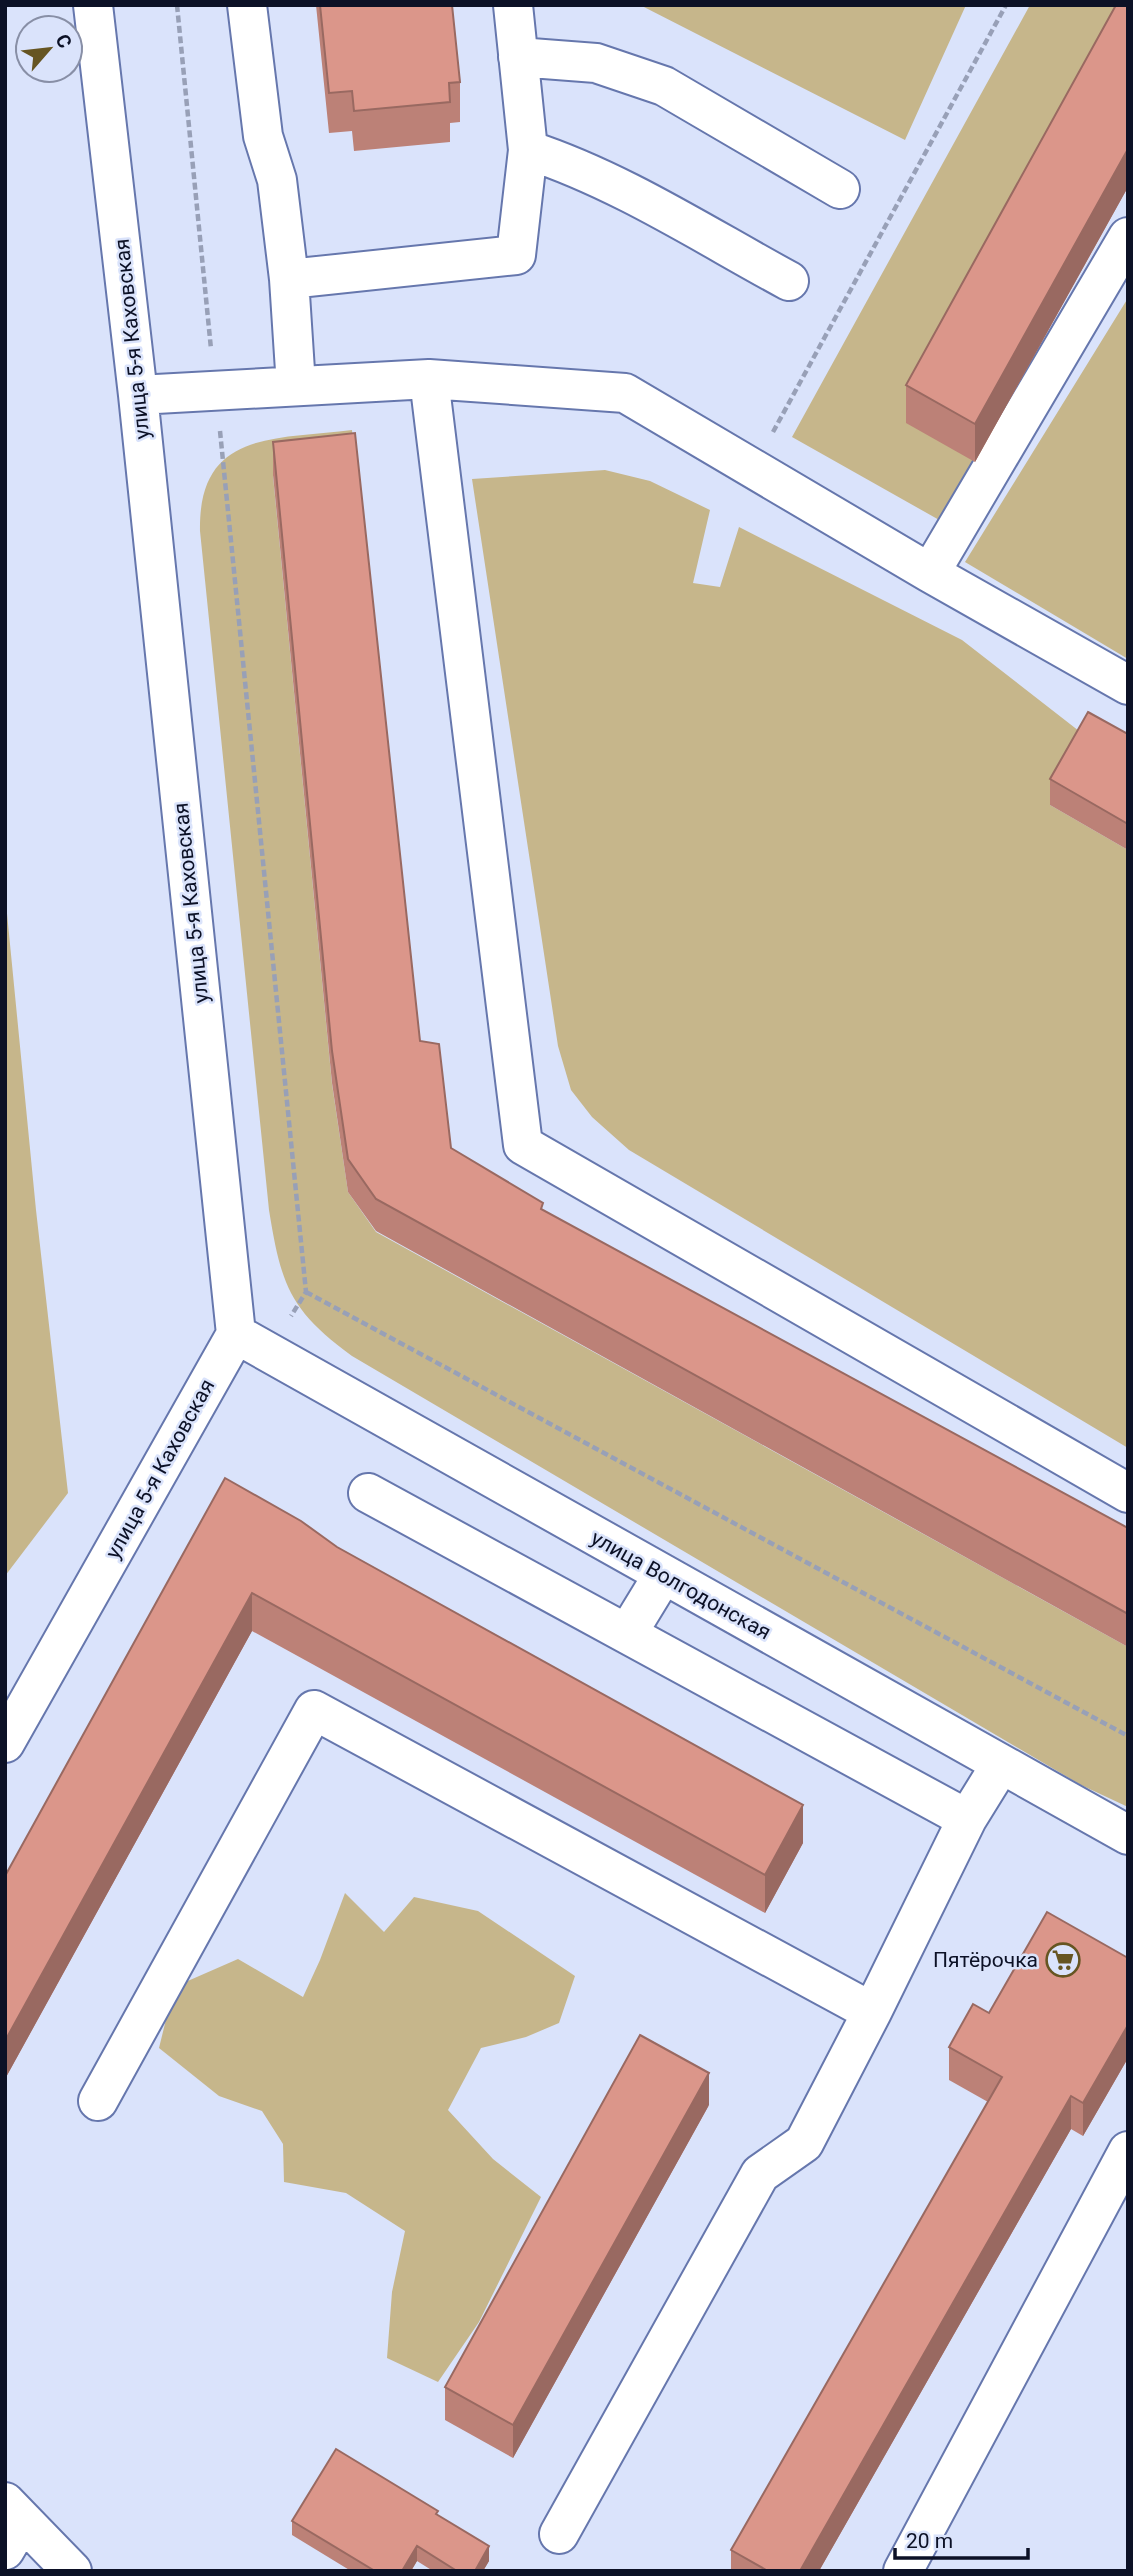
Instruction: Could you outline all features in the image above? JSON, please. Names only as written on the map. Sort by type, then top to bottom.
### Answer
[{"type":"street","name":"улица 5-я Каховская","points":[[5,1743],[251,1343],[93,5]]},
{"type":"street","points":[[247,5],[263,136],[277,180],[289,279],[296,386]]},
{"type":"street","points":[[289,279],[516,255],[528,150],[513,5]]},
{"type":"street","points":[[518,57],[596,63],[664,86],[840,189]]},
{"type":"street","points":[[528,150],[565,162],[616,187],[789,281]]},
{"type":"street","points":[[930,573],[1128,237]]},
{"type":"street","points":[[138,395],[429,379],[625,393],[930,573],[1128,685]]},
{"type":"street","points":[[429,379],[523,1145],[1128,1493]]},
{"type":"street","name":"улица Волгодонская","points":[[251,1343],[1128,1835]]},
{"type":"street","points":[[368,1493],[967,1819]]},
{"type":"street","points":[[627,1634],[663,1575]]},
{"type":"street","points":[[98,2101],[314,1710],[872,2012]]},
{"type":"street","points":[[559,2534],[760,2174],[804,2143],[967,1819],[1001,1764]]},
{"type":"street","points":[[903,2571],[1128,2151]]},
{"type":"street","points":[[11,2524],[72,2571]]},
{"type":"path","points":[[177,5],[306,1292]]},
{"type":"path","points":[[754,468],[1006,5]]},
{"type":"path","points":[[251,1343],[306,1292]]},
{"type":"path","points":[[306,1292],[1128,1736]]},
{"type":"shaded area","points":[[640,5],[966,5],[905,140]]},
{"type":"shaded area","points":[[1030,5],[1128,5],[975,462],[941,521],[792,437]]},
{"type":"shaded area","points":[[1128,298],[1128,659],[965,562]]},
{"type":"shaded area","points":[[352,430],[355,466],[273,476],[332,1084],[348,1192],[376,1232],[1128,1647],[1128,1807],[1081,1785],[352,1356],[314,1324],[291,1294],[278,1258],[269,1210],[200,531],[203,498],[212,474],[227,457],[247,446],[270,439]]},
{"type":"shaded area","points":[[605,470],[650,481],[710,510],[693,583],[720,587],[739,527],[962,640],[1088,738],[1050,805],[1128,850],[1128,1448],[629,1150],[592,1117],[571,1090],[558,1046],[472,479]]},
{"type":"shaded area","points":[[5,893],[36,1210],[68,1493],[5,1576]]},
{"type":"shaded area","points":[[345,1893],[384,1932],[414,1897],[478,1911],[575,1976],[559,2023],[526,2037],[481,2048],[448,2110],[493,2159],[541,2197],[479,2322],[438,2382],[387,2358],[392,2292],[405,2231],[346,2193],[284,2182],[283,2144],[262,2111],[219,2096],[159,2048],[174,1987],[238,1959],[303,1997]]},
{"type":"building","points":[[320,5],[452,5],[460,82],[449,83],[450,102],[354,111],[352,91],[329,93]]},
{"type":"building","points":[[1116,5],[1128,5],[1128,149],[975,424],[906,385]]},
{"type":"building","points":[[355,433],[420,1041],[439,1044],[451,1148],[543,1203],[541,1209],[1128,1528],[1128,1614],[376,1199],[348,1159],[332,1051],[273,442]]},
{"type":"building","points":[[1088,712],[1128,734],[1128,824],[1050,779]]},
{"type":"building","points":[[225,1478],[301,1521],[337,1547],[803,1805],[765,1875],[252,1593],[5,2041],[5,1876]]},
{"type":"building","points":[[1047,1912],[1128,1958],[1128,2025],[1083,2103],[1071,2096],[800,2571],[768,2571],[731,2550],[1002,2077],[949,2047],[973,2004],[989,2013]]},
{"type":"building","points":[[640,2035],[709,2073],[513,2425],[445,2387]]},
{"type":"building","points":[[336,2449],[438,2511],[436,2514],[489,2546],[475,2571],[457,2571],[417,2546],[402,2571],[375,2571],[292,2521]]},
{"type":"place","name":"Пятёрочка","points":[[1063,1960]]}]
